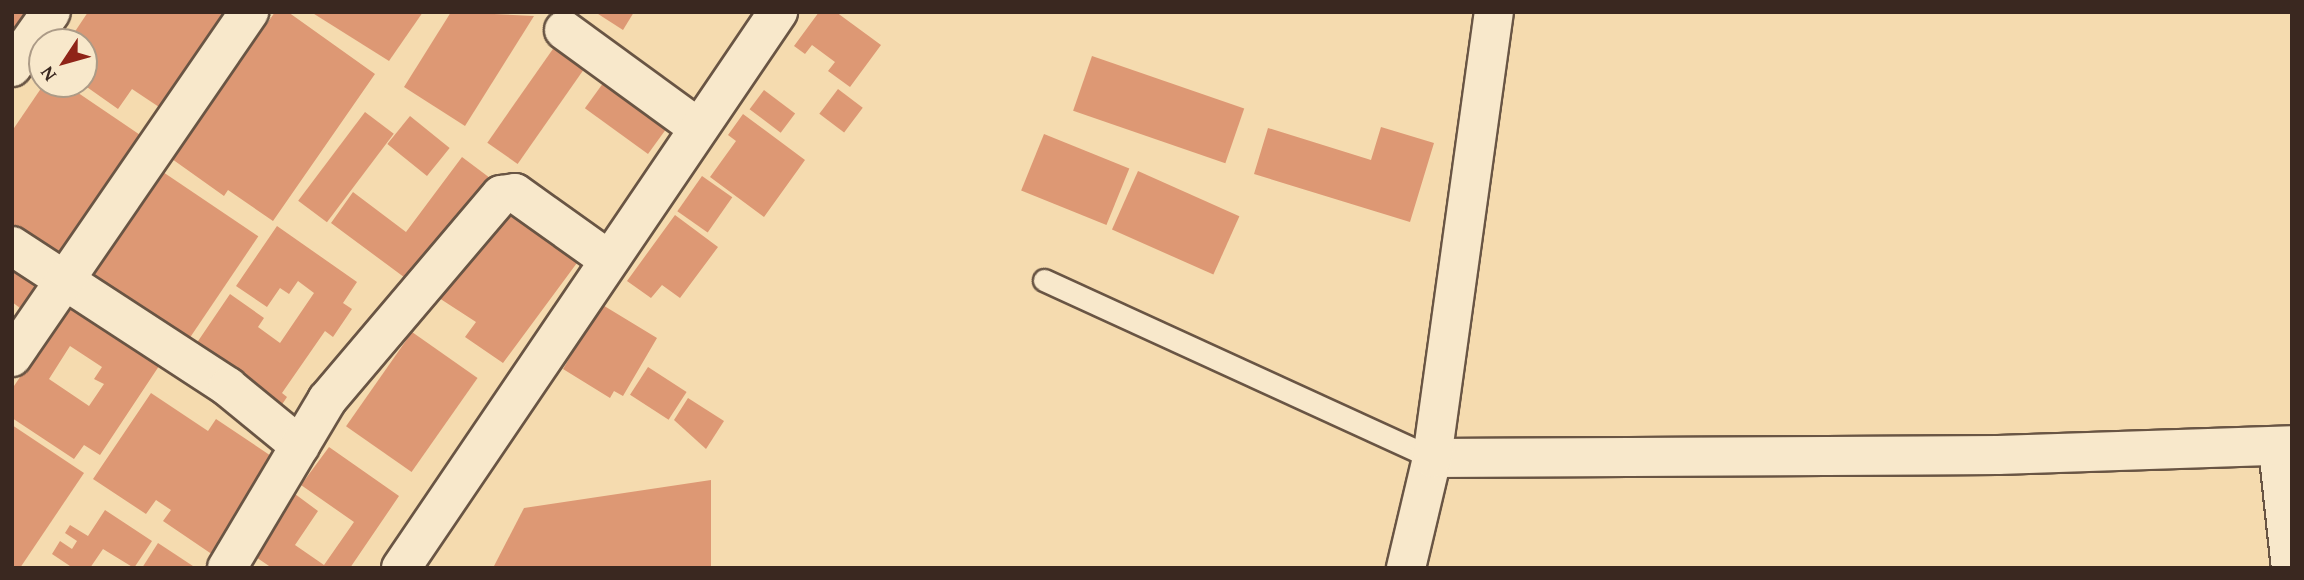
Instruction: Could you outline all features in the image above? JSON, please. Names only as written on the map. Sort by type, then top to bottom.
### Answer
[{"type":"street","points":[[12,67],[51,12]]},
{"type":"street","points":[[12,357],[250,12]]},
{"type":"street","points":[[401,568],[697,127],[778,12]]},
{"type":"street","points":[[1406,568],[1432,458],[1494,12]]},
{"type":"street","points":[[564,30],[697,127]]},
{"type":"street","points":[[227,568],[327,400],[501,195],[515,193],[609,260]]},
{"type":"street","points":[[12,246],[228,387],[300,446]]},
{"type":"street","points":[[1432,458],[1998,455],[2285,446],[2291,568]]},
{"type":"lane","points":[[1044,280],[1432,458]]},
{"type":"building","points":[[12,12],[36,12],[12,34]]},
{"type":"building","points":[[88,12],[228,12],[168,113],[132,89],[118,109],[98,95],[98,28],[77,28]]},
{"type":"building","points":[[275,12],[288,12],[375,74],[273,221],[228,190],[224,196],[165,154],[183,129],[190,133]]},
{"type":"building","points":[[311,12],[423,12],[389,61]]},
{"type":"building","points":[[451,12],[534,16],[465,126],[404,87]]},
{"type":"building","points":[[595,12],[634,12],[623,30]]},
{"type":"building","points":[[819,12],[836,12],[881,45],[850,87],[828,71],[835,62],[812,45],[805,54],[794,46]]},
{"type":"building","points":[[555,46],[585,67],[518,164],[487,143]]},
{"type":"building","points":[[1092,56],[1244,108],[1225,163],[1073,111]]},
{"type":"building","points":[[609,75],[672,121],[648,154],[585,108]]},
{"type":"building","points":[[838,89],[863,108],[844,132],[819,114]]},
{"type":"building","points":[[764,90],[795,113],[781,133],[750,109]]},
{"type":"building","points":[[34,98],[86,98],[152,143],[65,274],[12,238],[12,131]]},
{"type":"building","points":[[365,112],[394,134],[327,222],[298,201]]},
{"type":"building","points":[[743,114],[805,160],[764,217],[710,177],[736,141],[728,135]]},
{"type":"building","points":[[410,116],[450,148],[427,176],[387,144]]},
{"type":"building","points":[[1381,127],[1434,143],[1410,222],[1254,174],[1268,128],[1371,160]]},
{"type":"building","points":[[1044,134],[1129,168],[1106,225],[1021,191]]},
{"type":"building","points":[[462,157],[490,178],[412,283],[331,223],[353,192],[406,232]]},
{"type":"building","points":[[1138,171],[1239,216],[1213,275],[1112,229]]},
{"type":"building","points":[[163,172],[258,236],[182,349],[87,285]]},
{"type":"building","points":[[702,176],[732,197],[708,232],[677,211]]},
{"type":"building","points":[[511,194],[588,248],[503,363],[465,337],[476,322],[439,298]]},
{"type":"building","points":[[675,215],[718,247],[680,298],[662,285],[651,298],[627,281]]},
{"type":"building","points":[[277,226],[357,282],[343,303],[352,309],[333,337],[325,331],[282,393],[287,397],[275,415],[192,350],[230,294],[264,318],[258,327],[280,343],[314,293],[298,281],[289,294],[280,288],[267,307],[236,286]]},
{"type":"building","points":[[12,258],[49,285],[28,314],[12,302]]},
{"type":"building","points":[[76,293],[167,354],[100,455],[84,445],[74,459],[12,418],[12,389]],"holes":[[[70,346],[102,367],[94,379],[104,384],[89,406],[49,379]]]},
{"type":"building","points":[[601,304],[657,338],[623,396],[614,391],[610,398],[563,369]]},
{"type":"building","points":[[412,332],[478,378],[412,472],[346,426]]},
{"type":"building","points":[[648,367],[687,392],[669,420],[630,395]]},
{"type":"building","points":[[151,393],[208,431],[216,419],[283,464],[219,559],[163,521],[171,510],[156,500],[146,514],[93,479]]},
{"type":"building","points":[[688,398],[724,421],[706,449],[674,420]]},
{"type":"building","points":[[12,425],[84,473],[20,568],[12,568]]},
{"type":"building","points":[[329,447],[399,496],[350,568],[272,568],[253,555],[295,494],[318,511],[295,545],[324,565],[354,522],[301,485]]},
{"type":"building","points":[[711,480],[711,568],[493,568],[524,508]]},
{"type":"building","points":[[105,510],[152,541],[134,568],[103,549],[90,568],[73,568],[52,554],[60,541],[72,549],[77,541],[65,533],[70,525],[88,536]]},
{"type":"building","points":[[158,543],[196,568],[142,568]]}]
